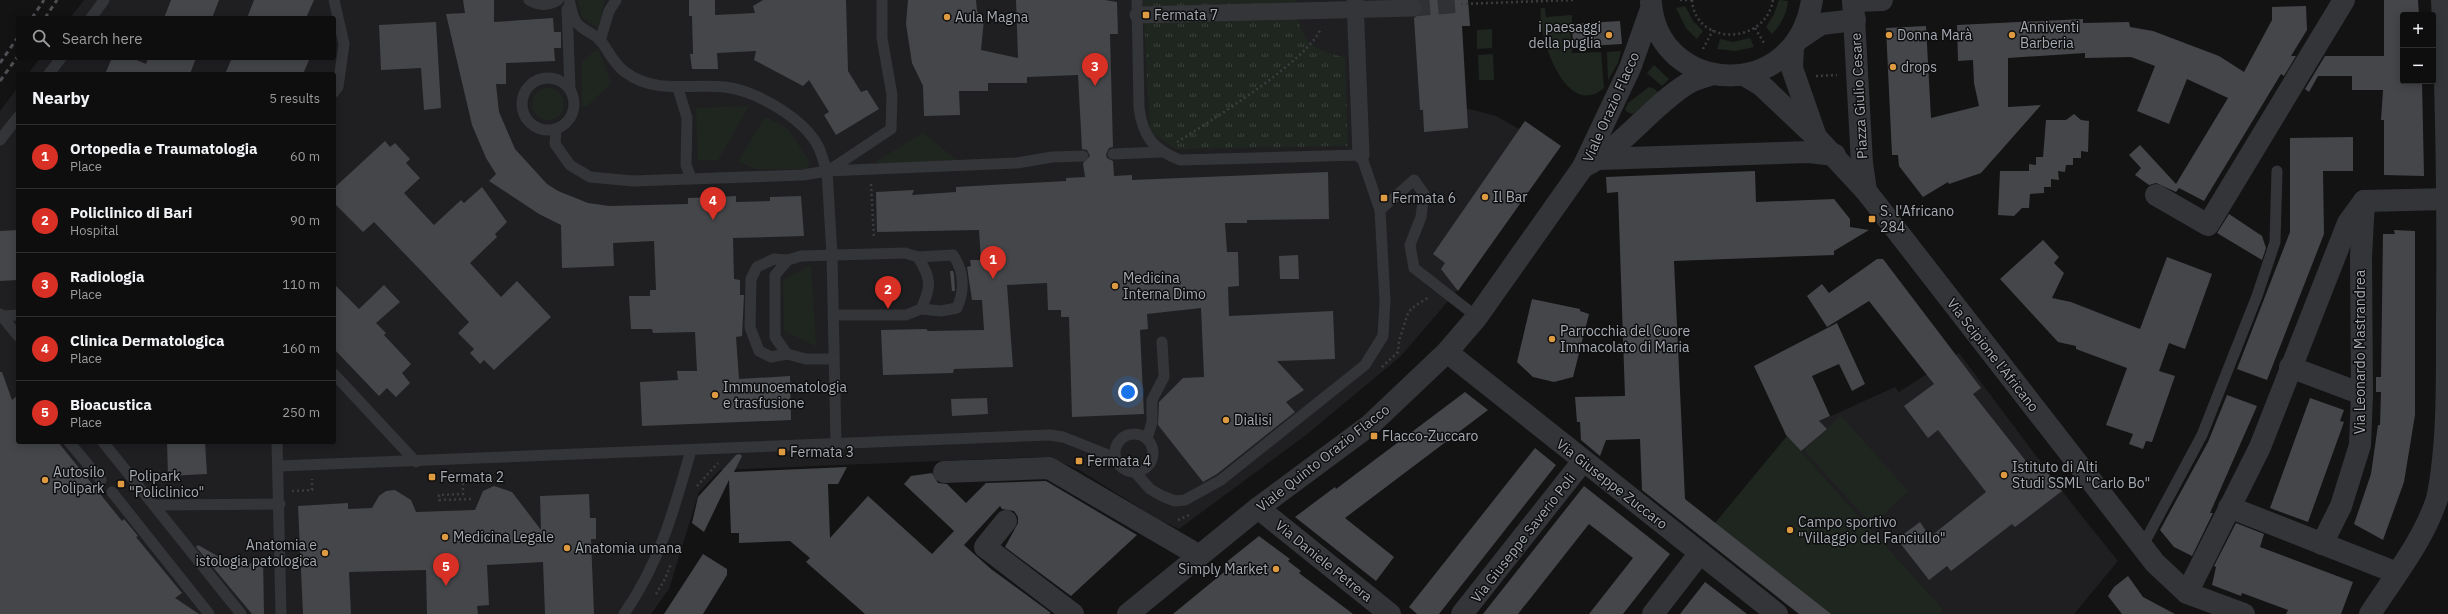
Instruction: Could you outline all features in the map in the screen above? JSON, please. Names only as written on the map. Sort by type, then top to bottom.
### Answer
[{"type":"street","points":[[1797,43],[1809,19],[1812,0]]},
{"type":"street","points":[[1651,5],[1657,27],[1666,44],[1679,57],[1695,68],[1713,74],[1744,75],[1762,70],[1779,61],[1797,43],[1821,24],[1854,7],[1882,0]]},
{"type":"street","points":[[2156,195],[2208,225],[2344,0]]},
{"type":"street","points":[[2370,614],[2425,530],[2437,498],[2445,459],[2448,398],[2448,181],[2442,0]]},
{"type":"street","points":[[1355,5],[1361,155]]},
{"type":"street","points":[[1138,8],[1328,10],[1355,5],[1414,8]]},
{"type":"street","name":"Viale Orazio Flacco","points":[[1591,163],[1630,68],[1651,5]]},
{"type":"street","name":"Piazza Giulio Cesare","points":[[1854,7],[1862,163],[1866,191]]},
{"type":"street","name":"Via Scipione l'Africano","points":[[1797,43],[1792,68],[1816,136]]},
{"type":"street","name":"Viale Orazio Flacco","points":[[1591,163],[1668,98],[1689,83],[1713,74]]},
{"type":"street","name":"Via Scipione l'Africano","points":[[1744,75],[1761,85],[1816,136],[1835,155],[1866,191],[2142,548],[2168,577],[2187,592],[2244,614]]},
{"type":"street","points":[[1591,163],[1809,152],[1835,155]]},
{"type":"street","name":"Viale Quinto Orazio Flacco","points":[[1128,614],[1198,555],[1258,508],[1370,425],[1447,352],[1476,316],[1591,163]]},
{"type":"street","points":[[2364,201],[2448,199]]},
{"type":"street","name":"Via Leonardo Mastrandrea","points":[[2187,592],[2229,507],[2236,498],[2260,447],[2290,367],[2348,223],[2364,201]]},
{"type":"street","name":"Via Leonardo Mastrandrea","points":[[2322,544],[2341,506],[2351,479],[2360,445],[2362,394],[2360,257],[2364,201]]},
{"type":"street","name":"Via Giuseppe Zuccaro","points":[[1447,352],[1583,462],[1777,614]]},
{"type":"street","points":[[2290,367],[2362,394]]},
{"type":"street","name":"Via Giuseppe Saverio Poli","points":[[1462,614],[1583,462]]},
{"type":"street","points":[[944,472],[1049,468],[1198,555]]},
{"type":"street","points":[[2229,507],[2397,573]]},
{"type":"street","name":"Via Daniele Petrera","points":[[1258,508],[1390,614]]},
{"type":"street","points":[[1006,521],[985,546],[1073,614]]},
{"type":"street","points":[[1653,614],[1700,553]]},
{"type":"lane","points":[[92,16],[104,0]]},
{"type":"lane","points":[[334,0],[344,44],[338,88],[336,90]]},
{"type":"lane","points":[[529,0],[543,4],[558,0]]},
{"type":"lane","points":[[568,0],[576,23],[600,41],[609,55],[625,72],[652,85],[678,88],[725,87],[752,94],[778,108],[805,129],[819,147],[827,171],[832,255],[836,444]]},
{"type":"lane","points":[[568,0],[570,89]]},
{"type":"lane","points":[[600,41],[610,12],[616,0]]},
{"type":"lane","points":[[827,171],[891,129],[892,95],[882,38],[882,0]]},
{"type":"lane","points":[[1138,8],[1141,123],[1147,136],[1161,152]]},
{"type":"lane","points":[[51,72],[60,60]]},
{"type":"lane","points":[[546,77],[563,82],[570,89],[573,96],[573,112],[563,126],[556,129],[538,128],[527,120],[522,108],[524,91],[538,79],[546,77]]},
{"type":"lane","points":[[678,88],[687,118],[686,165],[691,178]]},
{"type":"lane","points":[[0,140],[16,120]]},
{"type":"lane","points":[[556,129],[555,144],[570,165],[590,177],[633,181],[803,175],[827,171],[1017,163],[1052,157],[1083,156]]},
{"type":"lane","points":[[279,466],[416,462],[1050,435],[1070,440],[1116,458],[1123,468],[1134,472],[1150,489],[1175,501],[1185,500],[1221,480],[1365,365],[1383,336],[1385,301],[1380,210],[1361,155],[1201,161],[1180,160],[1161,152],[1113,154]]},
{"type":"lane","points":[[2142,548],[2202,435],[2257,296],[2275,242],[2277,171]]},
{"type":"lane","points":[[1380,210],[1414,180],[1424,194],[1422,217],[1410,245],[1414,268],[1476,316]]},
{"type":"lane","points":[[833,315],[906,315],[921,310],[941,311],[957,308],[962,296],[961,267],[953,255],[918,257],[905,253],[801,256],[788,260],[774,259],[757,267],[751,279],[750,327],[759,351],[771,357],[786,354],[806,359],[834,359]]},
{"type":"lane","points":[[918,257],[929,275],[927,297],[921,310]]},
{"type":"lane","points":[[786,354],[775,338],[775,275],[788,260]]},
{"type":"lane","points":[[1,315],[16,315]]},
{"type":"lane","points":[[1,315],[16,334]]},
{"type":"lane","points":[[1147,439],[1152,422],[1152,400],[1164,377],[1162,342]]},
{"type":"lane","points":[[336,376],[416,462]]},
{"type":"lane","points":[[1116,458],[1116,446],[1124,437],[1136,434],[1147,439],[1153,450],[1150,462],[1140,470],[1134,472]]},
{"type":"lane","points":[[71,444],[101,480]]},
{"type":"lane","points":[[105,444],[242,614]]},
{"type":"lane","points":[[278,444],[281,614]]},
{"type":"lane","points":[[624,614],[656,560],[670,523],[691,450]]},
{"type":"lane","points":[[112,492],[209,614]]},
{"type":"lane","points":[[154,504],[280,504]]},
{"type":"path","points":[[1462,4],[1573,0]]},
{"type":"path","points":[[1680,0],[1692,0],[1697,16],[1713,30],[1734,35],[1755,28],[1769,12],[1773,0]]},
{"type":"path","points":[[1161,152],[1245,97],[1301,55],[1313,44],[1320,33],[1328,10]]},
{"type":"path","points":[[1755,28],[1766,46],[1771,42]]},
{"type":"path","points":[[1703,50],[1713,30]]},
{"type":"path","points":[[1698,46],[1709,52]]},
{"type":"path","points":[[1810,76],[1840,75],[1840,70]]},
{"type":"path","points":[[280,491],[312,490],[312,465]]},
{"type":"path","points":[[463,483],[463,494],[438,495],[439,500],[472,499]]},
{"type":"shaded area","points":[[84,0],[1468,0],[1470,26],[1462,26],[1466,108],[1496,116],[1519,129],[1525,121],[1561,146],[1467,279],[1401,356],[1306,435],[1179,529],[1158,519],[1079,470],[1051,458],[1037,457],[720,470],[699,492],[669,589],[651,614],[0,614],[0,111],[16,90],[16,444],[336,444],[336,72],[30,72],[38,60],[336,60],[336,16],[72,16]]},
{"type":"shaded area","points":[[1959,353],[2073,505],[2118,561],[2074,614],[1941,614],[1944,610],[1787,436],[1895,387],[1899,392]]},
{"type":"green space","points":[[578,0],[605,0],[598,28],[581,17]]},
{"type":"green space","points":[[1143,0],[1296,0],[1299,23],[1307,40],[1322,51],[1345,57],[1348,146],[1176,149],[1150,132]]},
{"type":"green space","points":[[1779,0],[1788,1],[1786,11],[1783,19],[1772,34],[1766,27],[1774,14]]},
{"type":"green space","points":[[1685,6],[1693,21],[1703,31],[1697,39],[1686,28],[1676,8]]},
{"type":"green space","points":[[1541,8],[1545,8],[1546,17],[1572,15],[1572,24],[1570,24],[1572,53],[1601,52],[1604,88],[1590,95],[1578,93],[1566,84],[1549,54],[1541,21]]},
{"type":"green space","points":[[1492,29],[1492,48],[1477,49],[1477,30]]},
{"type":"green space","points":[[1750,38],[1754,47],[1735,51],[1717,49],[1720,39],[1733,42]]},
{"type":"green space","points":[[596,50],[599,51],[611,83],[586,107],[582,106],[582,62]]},
{"type":"green space","points":[[1621,51],[1618,63],[1608,80],[1607,52]]},
{"type":"green space","points":[[1493,54],[1494,80],[1479,80],[1478,55]]},
{"type":"green space","points":[[1654,65],[1669,79],[1662,86],[1647,73]]},
{"type":"green space","points":[[1649,87],[1655,89],[1658,93],[1633,114],[1627,112],[1625,109],[1628,103]]},
{"type":"green space","points":[[548,88],[559,93],[564,104],[559,115],[548,120],[537,115],[532,104],[537,93]]},
{"type":"green space","points":[[749,106],[718,160],[698,160],[696,108]]},
{"type":"green space","points":[[765,117],[788,129],[810,162],[807,169],[755,169],[738,161]]},
{"type":"green space","points":[[923,133],[958,161],[878,164],[877,161]]},
{"type":"green space","points":[[811,265],[816,346],[784,331],[783,280]]},
{"type":"green space","points":[[1841,416],[1908,491],[1872,525],[1804,450]]},
{"type":"green space","name":"Campo sportivo \"Villaggio del Fanciullo\"","points":[[1787,436],[1944,610],[1941,614],[1799,614],[1715,523]]},
{"type":"building","points":[[171,0],[219,0],[213,16],[165,16]]},
{"type":"building","points":[[254,0],[314,0],[307,16],[248,16]]},
{"type":"building","points":[[463,0],[494,0],[494,22],[553,18],[554,32],[561,32],[561,48],[554,48],[555,61],[506,63],[506,84],[496,84],[499,112],[515,149],[547,184],[558,191],[588,203],[609,206],[688,204],[688,198],[736,196],[736,202],[770,201],[770,197],[801,196],[804,236],[733,238],[734,279],[740,280],[740,295],[744,295],[742,336],[736,337],[739,379],[790,376],[791,420],[642,426],[640,382],[678,380],[677,371],[697,371],[695,332],[653,333],[652,329],[631,329],[629,296],[650,296],[650,290],[656,290],[654,241],[613,243],[614,266],[562,268],[561,225],[539,214],[489,181],[496,174],[486,158],[472,125],[446,14],[465,13]]},
{"type":"building","points":[[689,0],[715,0],[715,15],[755,13],[753,6],[763,0],[846,0],[848,71],[861,92],[867,90],[879,109],[836,135],[824,115],[829,112],[809,80],[803,86],[754,60],[756,51],[717,53],[718,69],[692,69],[690,54],[693,54],[692,16],[689,16]]},
{"type":"building","points":[[908,0],[976,0],[977,11],[984,19],[981,50],[1018,58],[1016,0],[1105,0],[1117,2],[1118,34],[1110,34],[1113,147],[1109,148],[1106,154],[1107,158],[1113,161],[1114,176],[1132,175],[1132,180],[1328,172],[1329,219],[1247,220],[1247,223],[1225,223],[1227,252],[1238,252],[1239,286],[1228,287],[1229,316],[1333,311],[1335,359],[1277,361],[1304,390],[1286,402],[1295,412],[1217,474],[1203,482],[1158,425],[1159,402],[1183,378],[1204,377],[1201,308],[1147,314],[1148,329],[1140,330],[1144,414],[1072,417],[1069,317],[1061,317],[1061,310],[1048,310],[1047,283],[1007,285],[1013,367],[954,369],[953,373],[883,375],[881,330],[984,330],[982,300],[972,300],[967,267],[971,266],[970,260],[981,260],[979,230],[877,232],[876,192],[914,190],[912,195],[956,192],[956,187],[1066,181],[1066,178],[1085,177],[1083,163],[1090,156],[1087,150],[1082,149],[1078,75],[1027,77],[1027,83],[988,83],[988,91],[959,91],[960,115],[924,116],[923,86],[912,63],[906,24]]},
{"type":"building","points":[[1419,0],[1468,0],[1470,26],[1462,26],[1468,128],[1424,132],[1423,110],[1420,110],[1414,18],[1422,12],[1423,7]]},
{"type":"building","points":[[2384,0],[2418,0],[2419,12],[2400,12],[2400,84],[2422,84],[2424,176],[2384,175],[2384,120],[2381,120],[2383,90],[2352,90],[2352,76],[2318,76],[2309,92],[2305,89],[2325,56],[2384,56]]},
{"type":"building","points":[[2306,6],[2307,30],[2291,56],[2296,56],[2284,76],[2281,74],[2204,201],[2179,188],[2176,192],[2156,183],[2149,185],[2135,175],[2141,168],[2129,155],[2140,145],[2176,184],[2228,98],[2187,79],[2169,124],[2137,111],[2155,66],[2131,57],[2085,58],[2085,53],[2008,58],[2008,107],[2041,105],[1981,173],[1949,184],[1948,182],[1923,197],[1899,166],[1898,155],[1892,155],[1886,28],[1926,26],[1931,118],[1979,106],[1974,83],[1973,60],[1958,61],[1957,25],[2083,19],[2083,23],[2129,22],[2130,27],[2153,31],[2219,56],[2244,72],[2272,20],[2272,7]]},
{"type":"building","points":[[1620,21],[1622,44],[1573,47],[1572,24]]},
{"type":"building","points":[[436,22],[441,108],[424,110],[421,68],[381,70],[379,25]]},
{"type":"building","points":[[111,60],[137,60],[146,64],[147,60],[195,60],[191,72],[106,72]]},
{"type":"building","points":[[231,60],[309,60],[304,72],[226,72]]},
{"type":"building","points":[[2074,114],[2081,120],[2089,121],[2088,152],[2081,151],[2081,158],[2073,158],[2073,165],[2066,165],[2065,172],[2058,171],[2059,180],[2051,179],[2051,187],[2044,187],[2044,193],[2030,194],[2029,208],[2022,208],[2014,216],[1998,215],[2000,171],[2029,171],[2029,164],[2036,165],[2036,157],[2043,157],[2046,120],[2066,120]]},
{"type":"building","points":[[1525,121],[1561,146],[1458,291],[1441,269],[1445,263],[1433,254]]},
{"type":"building","points":[[2353,137],[2353,171],[2323,171],[2324,234],[2267,380],[2237,369],[2290,232],[2290,138]]},
{"type":"building","points":[[385,141],[390,147],[395,143],[410,159],[406,163],[420,178],[404,193],[434,225],[461,200],[464,203],[482,187],[507,222],[495,234],[497,237],[470,263],[501,297],[517,281],[551,317],[494,370],[484,360],[480,364],[470,353],[474,349],[458,333],[469,322],[374,222],[363,232],[336,205],[336,186]]},
{"type":"building","points":[[1755,171],[1756,202],[1834,199],[1850,219],[1850,227],[1869,230],[1834,251],[1834,255],[1674,261],[1685,499],[1831,614],[1799,614],[1642,490],[1640,439],[1606,440],[1600,456],[1581,440],[1580,422],[1577,422],[1575,397],[1625,396],[1618,192],[1607,193],[1606,177]]},
{"type":"building","points":[[2229,214],[2262,236],[2266,248],[2262,260],[2217,233]]},
{"type":"building","points":[[16,230],[16,280],[0,281],[0,231]]},
{"type":"building","points":[[2394,230],[2415,231],[2415,415],[2404,482],[2383,540],[2354,524],[2371,474],[2378,425],[2380,425],[2381,392],[2376,392],[2376,377],[2381,377],[2383,234],[2395,234]]},
{"type":"building","points":[[2043,240],[2059,257],[2054,263],[2064,273],[2052,298],[2071,302],[2140,329],[2167,257],[2212,274],[2185,349],[2169,343],[2159,371],[2175,376],[2152,442],[2146,441],[2143,449],[2129,444],[2133,434],[2106,425],[2127,368],[2076,349],[2076,346],[2058,342],[2000,279]]},
{"type":"building","points":[[1298,255],[1299,279],[1280,279],[1279,256]]},
{"type":"building","points":[[1877,259],[1883,259],[1981,388],[1973,394],[2033,470],[2040,464],[2062,491],[2015,527],[2012,524],[1951,571],[1947,566],[1929,580],[1897,539],[1920,522],[1930,537],[1986,492],[1938,430],[1928,438],[1904,406],[1934,384],[1869,301],[1827,327],[1807,296],[1822,284],[1829,293]]},
{"type":"building","points":[[950,271],[953,271],[954,275],[955,291],[952,291]]},
{"type":"building","points":[[384,285],[400,302],[376,323],[386,333],[384,335],[411,364],[402,373],[410,383],[396,397],[387,388],[379,396],[336,351],[336,286],[359,309]]},
{"type":"building","name":"Parrocchia del Cuore Immacolato di Maria","points":[[1532,299],[1580,309],[1580,311],[1589,314],[1573,377],[1554,382],[1533,377],[1517,362]]},
{"type":"building","points":[[1837,323],[1865,384],[1852,391],[1839,364],[1812,376],[1830,416],[1819,421],[1827,429],[1801,451],[1786,435],[1754,366]]},
{"type":"building","name":"Autosilo Polipark","points":[[0,372],[2,372],[12,400],[16,397],[16,444],[60,444],[122,521],[124,519],[138,536],[136,537],[182,593],[175,598],[199,614],[0,614]]},
{"type":"building","points":[[1465,392],[1488,410],[1345,518],[1394,557],[1376,581],[1295,517],[1335,487],[1336,489]]},
{"type":"building","points":[[2227,395],[2257,406],[2210,513],[2213,513],[2192,556],[2174,547],[2160,530],[2208,442]]},
{"type":"building","points":[[987,398],[988,414],[952,416],[951,399]]},
{"type":"building","points":[[2310,398],[2344,410],[2340,421],[2344,422],[2308,522],[2270,508]]},
{"type":"building","points":[[167,444],[205,444],[207,474],[168,476]]},
{"type":"building","points":[[1535,448],[1556,465],[1439,614],[1417,614],[1409,607]]},
{"type":"building","points":[[740,454],[742,456],[734,472],[847,467],[838,484],[828,484],[830,538],[868,496],[932,554],[954,531],[904,484],[911,476],[932,473],[938,483],[947,484],[966,503],[986,483],[1046,481],[1137,535],[1071,596],[1005,547],[1018,523],[1018,517],[1014,511],[1002,509],[1000,506],[964,545],[991,569],[1051,613],[865,614],[806,562],[810,558],[790,541],[739,543],[739,533],[731,533],[729,480],[704,532],[692,523],[698,497],[736,455]]},
{"type":"building","points":[[494,486],[512,492],[541,530],[540,496],[589,494],[590,518],[596,518],[596,539],[591,539],[594,614],[545,614],[543,562],[487,565],[489,605],[477,606],[478,614],[427,614],[426,570],[349,572],[351,614],[303,614],[298,506],[348,503],[348,509],[372,508],[379,496],[386,491],[395,490],[411,500],[416,512],[475,510],[483,491]]},
{"type":"building","points":[[1584,486],[1670,554],[1623,614],[1589,614],[1633,558],[1589,524],[1518,614],[1483,614]]},
{"type":"building","points":[[2236,523],[2264,534],[2260,547],[2353,582],[2341,614],[2286,614],[2288,610],[2242,593],[2241,596],[2212,585],[2216,567],[2214,566]]},
{"type":"building","points":[[1259,536],[1290,559],[1288,561],[1301,571],[1299,573],[1353,614],[1173,614],[1229,568],[1224,564]]},
{"type":"building","points":[[198,545],[235,566],[247,565],[263,557],[264,614],[252,614],[196,547]]},
{"type":"building","points":[[703,554],[727,569],[727,575],[703,614],[664,614]]},
{"type":"building","points":[[2128,576],[2143,597],[2175,614],[2122,614],[2108,596],[2114,587]]},
{"type":"building","points":[[1705,582],[1747,614],[1680,614]]},
{"type":"tunnel","points":[[1413,8],[1461,4]]},
{"type":"railway","points":[[33,16],[44,0]]},
{"type":"railway","points":[[46,16],[57,0]]},
{"type":"railway","points":[[0,63],[16,40]]},
{"type":"railway","points":[[0,81],[16,59]]},
{"type":"place","name":"Fermata 7","points":[[1146,15]]},
{"type":"place","name":"Aula Magna","points":[[947,17]]},
{"type":"place","name":"i paesaggi della puglia","points":[[1609,35]]},
{"type":"place","name":"Donna Marà","points":[[1889,35]]},
{"type":"place","name":"Anniventi Barberia","points":[[2012,35]]},
{"type":"place","name":"drops","points":[[1893,67]]},
{"type":"place","name":"Radiologia","points":[[1095,86]]},
{"type":"place","name":"Il Bar","points":[[1485,197]]},
{"type":"place","name":"Fermata 6","points":[[1384,198]]},
{"type":"place","name":"S. l'Africano 284","points":[[1872,219]]},
{"type":"place","name":"Clinica Dermatologica","points":[[713,220]]},
{"type":"place","name":"Ortopedia e Traumatologia","points":[[993,279]]},
{"type":"place","name":"Medicina Interna Dimo","points":[[1115,286]]},
{"type":"place","name":"Policlinico di Bari","points":[[888,309]]},
{"type":"place","name":"Parrocchia del Cuore Immacolato di Maria","points":[[1552,339]]},
{"type":"place","name":"Immunoematologia e trasfusione","points":[[715,395]]},
{"type":"place","name":"Dialisi","points":[[1226,420]]},
{"type":"place","name":"Flacco-Zuccaro","points":[[1374,436]]},
{"type":"place","name":"Fermata 3","points":[[782,452]]},
{"type":"place","name":"Fermata 4","points":[[1079,461]]},
{"type":"place","name":"Istituto di Alti Studi SSML \"Carlo Bo\"","points":[[2004,475]]},
{"type":"place","name":"Fermata 2","points":[[432,477]]},
{"type":"place","name":"Autosilo Polipark","points":[[45,480]]},
{"type":"place","name":"Polipark \"Policlinico\"","points":[[121,484]]},
{"type":"place","name":"Campo sportivo \"Villaggio del Fanciullo\"","points":[[1790,530]]},
{"type":"place","name":"Medicina Legale","points":[[445,537]]},
{"type":"place","name":"Anatomia umana","points":[[567,548]]},
{"type":"place","name":"Anatomia e istologia patologica","points":[[325,553]]},
{"type":"place","name":"Simply Market","points":[[1276,569]]},
{"type":"place","name":"Bioacustica","points":[[446,586]]}]
